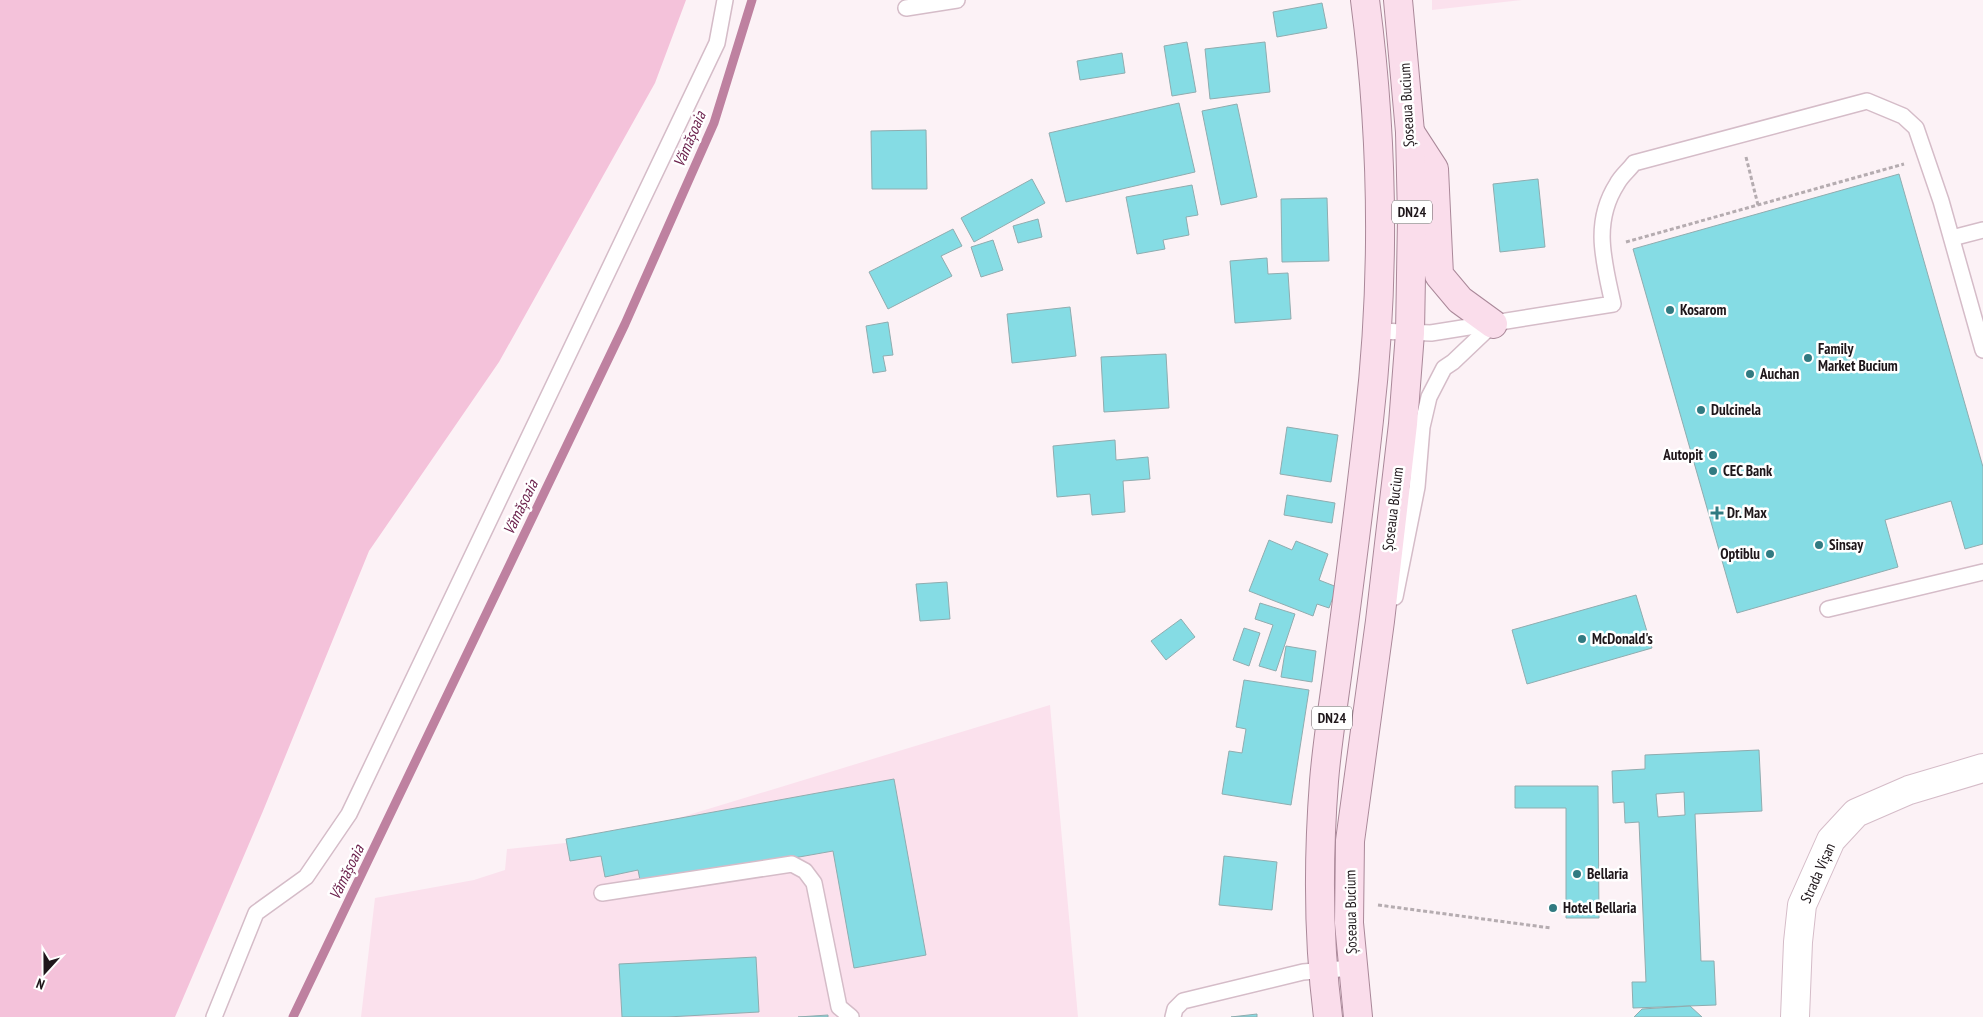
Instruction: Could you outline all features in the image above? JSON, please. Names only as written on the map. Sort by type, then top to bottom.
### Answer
[{"type":"main road","name":"Șoseaua Bucium","points":[[1328,1017],[1323,970],[1319,882],[1324,780],[1370,419],[1378,332],[1379,180],[1373,59],[1365,0]]},
{"type":"main road","name":"Șoseaua Bucium","points":[[1358,1017],[1349,923],[1350,841],[1380,621],[1397,473],[1410,333],[1412,218],[1410,132],[1398,0]]},
{"type":"main road","points":[[1410,132],[1434,169],[1439,275],[1460,300],[1493,324]]},
{"type":"street","name":"Strada Vișan","points":[[1795,1017],[1798,942],[1802,905],[1831,840],[1856,813],[1909,790],[1983,768]]},
{"type":"lane","points":[[214,1017],[256,913],[306,877],[349,814],[717,43],[725,0]]},
{"type":"lane","points":[[906,8],[957,0]]},
{"type":"lane","points":[[1378,332],[1430,333],[1613,304],[1601,249],[1602,217],[1617,184],[1634,163],[1867,101],[1903,116],[1916,128],[1952,238],[1983,350]]},
{"type":"lane","points":[[1952,238],[1983,230]]},
{"type":"lane","points":[[1365,722],[1394,602],[1417,487],[1422,427],[1429,397],[1444,368],[1453,362],[1493,324]]},
{"type":"lane","points":[[1828,609],[1983,572]]},
{"type":"lane","points":[[602,893],[792,864],[805,871],[814,882],[839,1007],[851,1017]]},
{"type":"lane","points":[[1173,1017],[1175,1009],[1183,1001],[1303,972],[1352,968]]},
{"type":"path","points":[[1740,134],[1758,205]]},
{"type":"path","points":[[1601,249],[1927,158]]},
{"type":"path","points":[[1382,905],[1551,928]]},
{"type":"shaded area","points":[[0,0],[686,0],[655,83],[499,362],[369,551],[263,811],[175,1017],[0,1017]]},
{"type":"shaded area","points":[[1432,0],[1522,0],[1432,10]]},
{"type":"shaded area","points":[[1050,705],[1078,1017],[361,1017],[375,898],[474,880],[505,870],[507,849],[613,838]]},
{"type":"building","points":[[1322,3],[1327,28],[1277,37],[1273,12]]},
{"type":"building","points":[[1187,42],[1196,92],[1172,96],[1164,46]]},
{"type":"building","points":[[1265,42],[1270,92],[1210,99],[1205,49]]},
{"type":"building","points":[[1122,53],[1125,73],[1080,80],[1077,61]]},
{"type":"building","points":[[1179,103],[1195,172],[1066,202],[1049,133]]},
{"type":"building","points":[[1237,104],[1257,197],[1221,205],[1202,111]]},
{"type":"building","points":[[926,130],[927,189],[872,189],[871,131]]},
{"type":"building","name":"Family Market Bucium","points":[[1899,174],[1983,467],[1983,544],[1965,549],[1951,501],[1885,520],[1898,567],[1737,613],[1633,249]]},
{"type":"building","points":[[1032,179],[1045,203],[974,242],[961,218]]},
{"type":"building","points":[[1538,179],[1545,247],[1500,252],[1493,184]]},
{"type":"building","points":[[1192,185],[1198,215],[1186,217],[1189,235],[1163,240],[1165,249],[1137,254],[1126,197]]},
{"type":"building","points":[[1327,198],[1329,261],[1282,262],[1281,199]]},
{"type":"building","points":[[1038,219],[1042,237],[1018,243],[1013,226]]},
{"type":"building","points":[[953,229],[962,246],[941,256],[952,276],[888,309],[869,272]]},
{"type":"building","points":[[993,240],[1003,270],[981,277],[971,247]]},
{"type":"building","points":[[1267,258],[1268,274],[1288,273],[1291,319],[1235,323],[1230,261]]},
{"type":"building","points":[[1070,307],[1076,356],[1012,363],[1007,314]]},
{"type":"building","points":[[888,322],[893,355],[883,356],[886,371],[873,373],[866,326]]},
{"type":"building","points":[[1166,354],[1169,408],[1104,412],[1101,357]]},
{"type":"building","points":[[1287,427],[1338,435],[1331,482],[1280,474]]},
{"type":"building","points":[[1115,440],[1116,460],[1148,457],[1150,479],[1123,481],[1125,512],[1092,515],[1090,494],[1057,497],[1053,446]]},
{"type":"building","points":[[1287,495],[1335,503],[1332,523],[1284,515]]},
{"type":"building","points":[[1269,540],[1292,550],[1296,541],[1328,554],[1319,580],[1337,587],[1329,608],[1317,604],[1313,616],[1249,591]]},
{"type":"building","points":[[947,582],[950,619],[920,621],[916,584]]},
{"type":"building","name":"McDonald's","points":[[1636,595],[1652,648],[1527,684],[1512,630]]},
{"type":"building","points":[[1260,603],[1295,614],[1276,671],[1259,666],[1273,625],[1255,619]]},
{"type":"building","points":[[1181,619],[1195,637],[1166,660],[1151,641]]},
{"type":"building","points":[[1244,628],[1260,633],[1249,666],[1233,660]]},
{"type":"building","points":[[1286,646],[1316,651],[1312,682],[1281,677]]},
{"type":"building","points":[[1244,680],[1309,690],[1291,805],[1222,794],[1229,751],[1242,753],[1246,729],[1236,727]]},
{"type":"building","points":[[1759,750],[1762,811],[1695,814],[1701,961],[1714,961],[1716,1005],[1633,1008],[1632,982],[1646,982],[1639,822],[1625,823],[1624,802],[1613,803],[1612,771],[1645,769],[1645,755]],"holes":[[[1684,792],[1685,815],[1658,817],[1656,794]]]},
{"type":"building","points":[[894,779],[926,955],[854,968],[833,851],[641,885],[638,870],[605,877],[601,856],[570,861],[566,839]]},
{"type":"building","points":[[1515,786],[1598,786],[1599,918],[1566,918],[1566,808],[1515,808]]},
{"type":"building","points":[[1224,856],[1277,862],[1272,910],[1219,905]]},
{"type":"building","points":[[756,957],[759,1012],[667,1017],[622,1017],[619,964]]},
{"type":"building","points":[[1690,1006],[1702,1017],[1634,1017],[1642,1009]]},
{"type":"building","points":[[1257,1014],[1257,1017],[1231,1017]]},
{"type":"building","points":[[828,1015],[828,1017],[798,1017]]},
{"type":"waterway","name":"Vămășoaia","points":[[293,1017],[625,324],[714,123],[752,0]]},
{"type":"place","name":"Kosarom","points":[[1670,310]]},
{"type":"place","name":"Family Market Bucium","points":[[1808,358]]},
{"type":"place","name":"Auchan","points":[[1750,374]]},
{"type":"place","name":"Dulcinela","points":[[1701,410]]},
{"type":"place","name":"Autopit","points":[[1713,455]]},
{"type":"place","name":"CEC Bank","points":[[1713,471]]},
{"type":"place","name":"Dr. Max","points":[[1717,513]]},
{"type":"place","name":"Sinsay","points":[[1819,545]]},
{"type":"place","name":"Optiblu","points":[[1770,554]]},
{"type":"place","name":"McDonald's","points":[[1582,639]]},
{"type":"place","name":"Bellaria","points":[[1577,874]]},
{"type":"place","name":"Hotel Bellaria","points":[[1553,908]]}]
